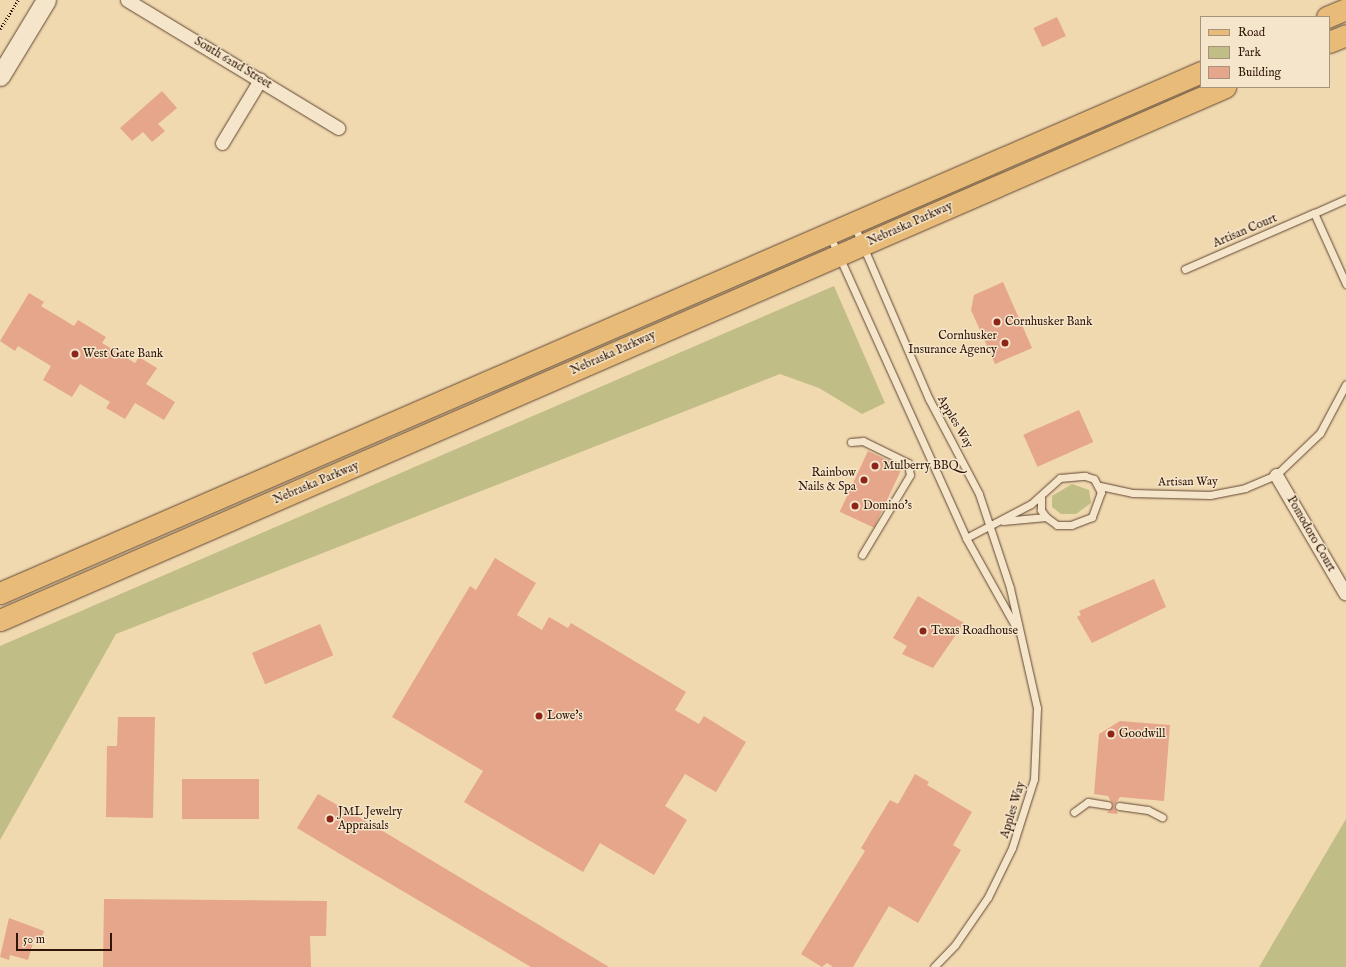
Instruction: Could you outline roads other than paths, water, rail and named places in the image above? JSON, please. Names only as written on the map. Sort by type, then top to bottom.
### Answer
[{"type":"main road","points":[[0,76],[46,0]]},
{"type":"main road","points":[[1330,16],[1346,9]]},
{"type":"main road","points":[[1330,42],[1346,35]]},
{"type":"main road","name":"Nebraska Parkway","points":[[0,593],[1200,72]]},
{"type":"main road","name":"Nebraska Parkway","points":[[0,620],[838,254],[1223,88]]},
{"type":"street","name":"South 62nd Street","points":[[127,0],[338,128]]},
{"type":"street","points":[[222,142],[260,80]]},
{"type":"street","name":"Pomodoro Court","points":[[1276,475],[1345,593]]},
{"type":"lane","points":[[1346,199],[1314,213],[1346,284]]},
{"type":"lane","name":"Artisan Court","points":[[1184,269],[1314,213]]},
{"type":"lane","name":"Apples Way","points":[[853,223],[929,399],[979,494],[988,527],[1010,588],[1037,708],[1034,780],[1027,807],[1012,848],[988,897],[955,945],[934,967]]},
{"type":"lane","name":"Apples Way","points":[[829,234],[851,277],[966,538],[1022,638]]},
{"type":"lane","name":"Artisan Way","points":[[1100,486],[1140,494],[1229,492],[1276,475],[1320,433],[1346,384]]},
{"type":"lane","points":[[851,442],[863,441],[908,464],[910,475],[862,555]]},
{"type":"lane","points":[[966,538],[1003,521],[1041,496],[1053,482],[1068,476],[1085,476],[1100,486],[1099,506],[1086,521],[1064,526],[1046,517],[1041,510],[1041,496]]},
{"type":"lane","points":[[1003,521],[1046,517]]},
{"type":"lane","points":[[1074,812],[1088,802],[1108,805]]},
{"type":"lane","points":[[1119,806],[1148,810],[1162,817]]},
{"type":"place","name":"Cornhusker Bank","points":[[997,322]]},
{"type":"place","name":"Cornhusker Insurance Agency","points":[[1005,343]]},
{"type":"place","name":"West Gate Bank","points":[[75,354]]},
{"type":"place","name":"Mulberry BBQ","points":[[875,466]]},
{"type":"place","name":"Rainbow Nails & Spa","points":[[864,480]]},
{"type":"place","name":"Domino's","points":[[855,506]]},
{"type":"place","name":"Texas Roadhouse","points":[[923,631]]},
{"type":"place","name":"Lowe's","points":[[539,716]]},
{"type":"place","name":"Goodwill","points":[[1111,734]]},
{"type":"place","name":"JML Jewelry Appraisals","points":[[330,819]]}]
